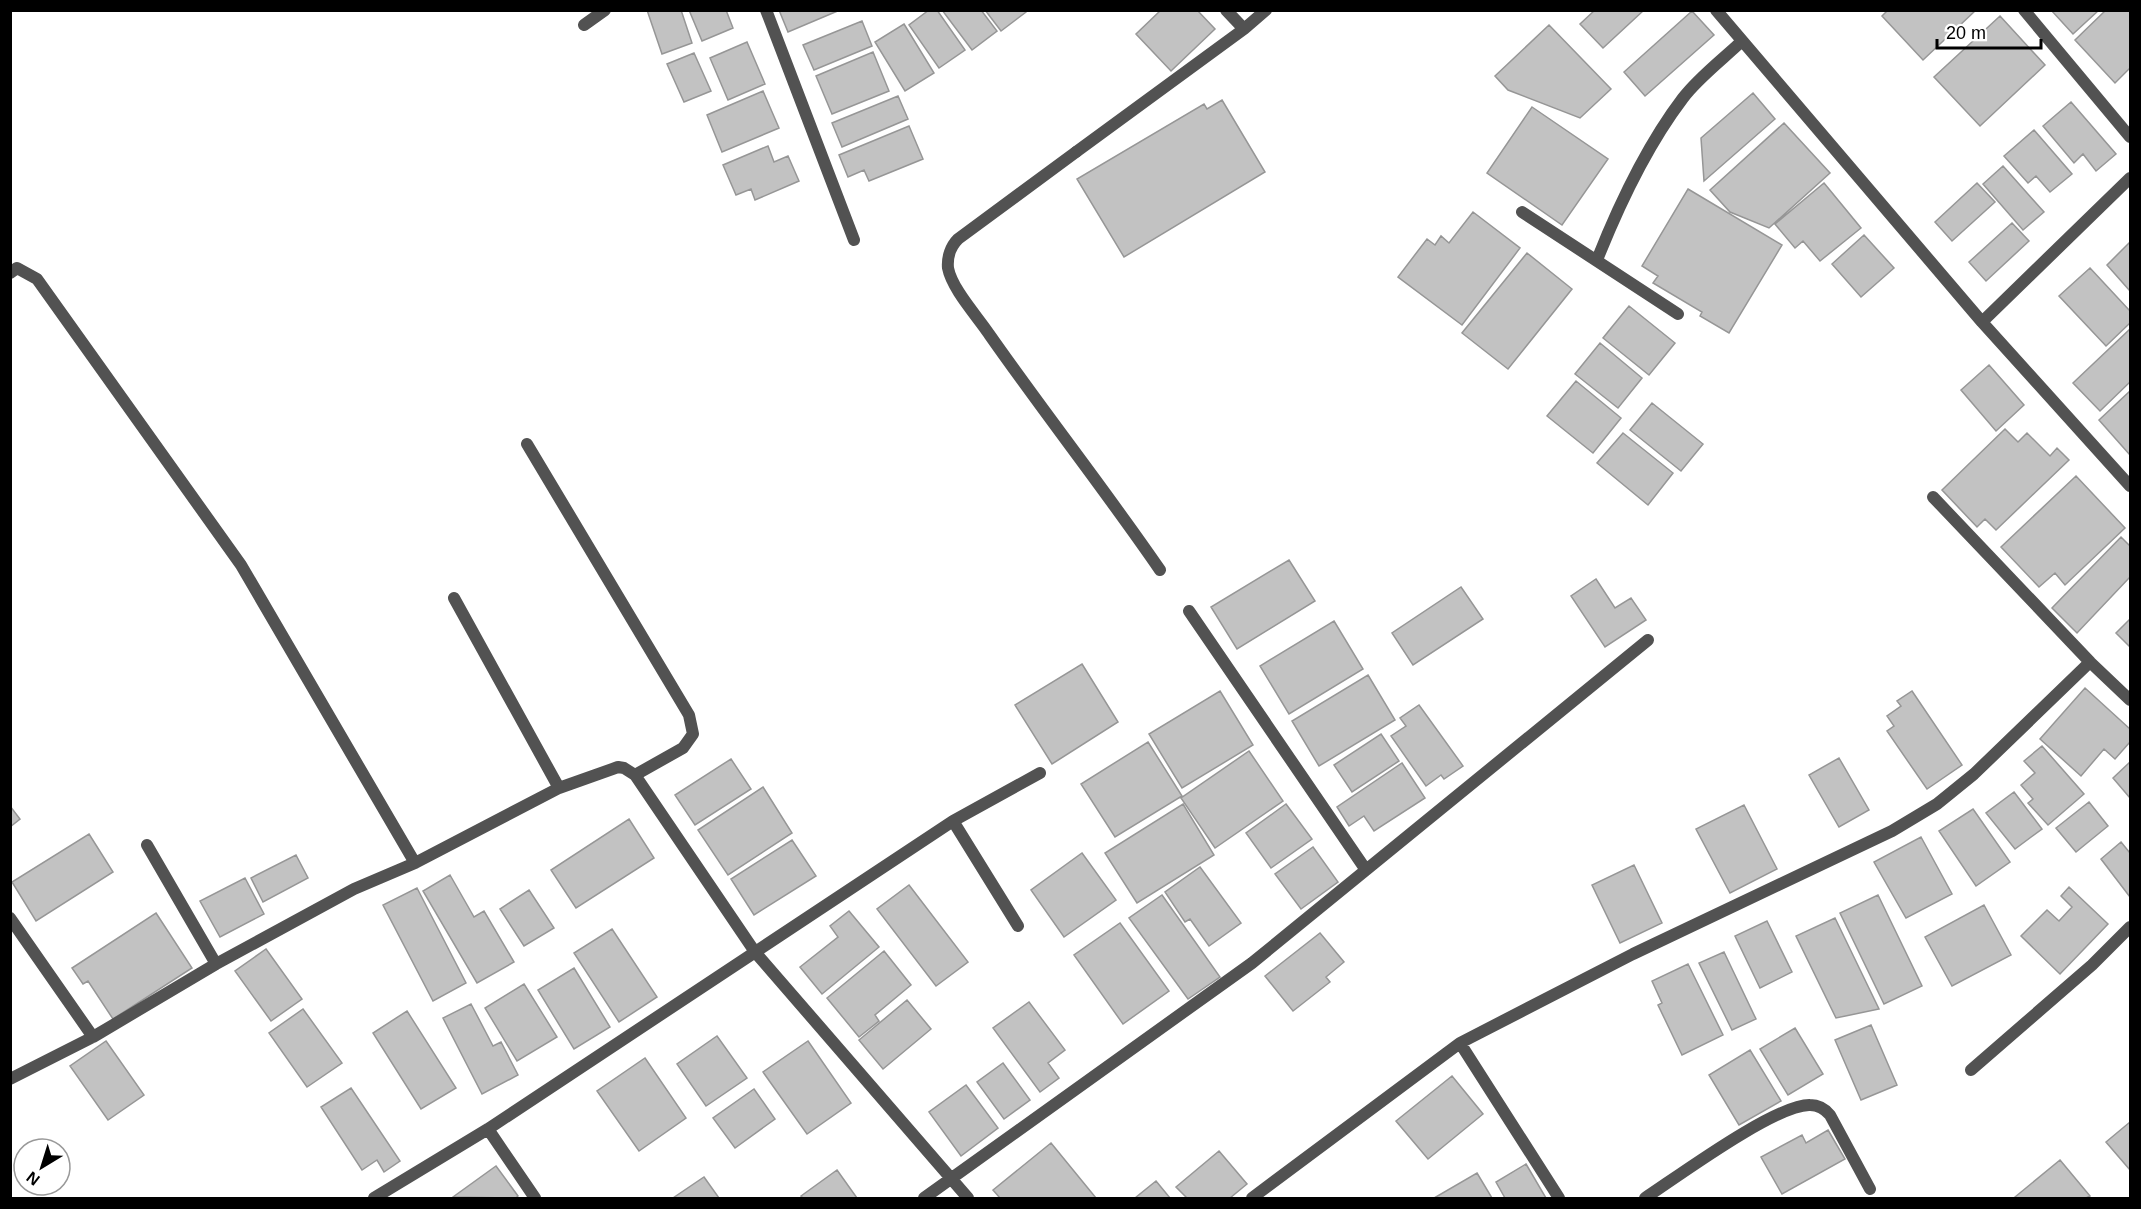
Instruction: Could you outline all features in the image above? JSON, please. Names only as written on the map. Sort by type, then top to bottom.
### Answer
[{"type":"street","points":[[584,25],[606,10]]},
{"type":"street","points":[[766,10],[854,240]]},
{"type":"street","points":[[1226,10],[1245,29]]},
{"type":"street","points":[[1160,570],[964,298],[948,268],[949,255],[953,244],[958,239],[1245,29],[1266,10]]},
{"type":"street","points":[[1716,10],[1982,322],[2130,486]]},
{"type":"street","points":[[2024,10],[2130,137]]},
{"type":"street","points":[[1597,260],[1609,229],[1664,126],[1684,96],[1742,41]]},
{"type":"street","points":[[1982,322],[2130,178]]},
{"type":"street","points":[[1522,212],[1678,314]]},
{"type":"street","points":[[10,273],[17,268],[37,279],[241,565],[415,863]]},
{"type":"street","points":[[527,444],[689,715],[693,734],[683,748],[635,775]]},
{"type":"street","points":[[1933,497],[2090,662],[2130,700]]},
{"type":"street","points":[[454,598],[559,788]]},
{"type":"street","points":[[1189,611],[1366,870]]},
{"type":"street","points":[[924,1198],[1252,963],[1648,640]]},
{"type":"street","points":[[1252,1198],[1460,1043],[1633,954],[1901,825],[1937,804],[1974,774],[2090,662]]},
{"type":"street","points":[[10,1079],[93,1036],[216,963],[354,889],[415,863],[559,788],[618,767],[635,775],[755,952],[968,1198]]},
{"type":"street","points":[[374,1198],[488,1129],[954,821],[1040,773]]},
{"type":"street","points":[[954,821],[1018,926]]},
{"type":"street","points":[[147,845],[216,963]]},
{"type":"street","points":[[10,918],[93,1036]]},
{"type":"street","points":[[1971,1070],[2077,979],[2130,927]]},
{"type":"street","points":[[1460,1043],[1559,1198]]},
{"type":"street","points":[[1645,1198],[1765,1120],[1808,1104],[1821,1107],[1830,1115],[1870,1189]]},
{"type":"street","points":[[488,1129],[535,1198]]},
{"type":"building","points":[[647,10],[681,10],[692,43],[662,54]]},
{"type":"building","points":[[689,10],[726,10],[733,28],[702,41]]},
{"type":"building","points":[[779,10],[840,10],[788,32]]},
{"type":"building","points":[[929,10],[937,10],[965,50],[939,68],[909,25]]},
{"type":"building","points":[[942,10],[981,10],[997,31],[972,50]]},
{"type":"building","points":[[985,10],[1025,10],[1026,12],[1001,31]]},
{"type":"building","points":[[1161,10],[1197,10],[1215,29],[1171,71],[1136,34]]},
{"type":"building","points":[[1595,10],[1644,10],[1603,48],[1580,24]]},
{"type":"building","points":[[1888,10],[1976,10],[1923,60],[1882,16]]},
{"type":"building","points":[[2051,10],[2099,10],[2073,34]]},
{"type":"building","points":[[2106,10],[2130,10],[2130,68],[2115,83],[2075,40]]},
{"type":"building","points":[[1692,11],[1714,35],[1645,96],[1624,72]]},
{"type":"building","points":[[2000,16],[2045,65],[1980,126],[1934,77]]},
{"type":"building","points":[[862,21],[872,46],[814,70],[803,45]]},
{"type":"building","points":[[904,24],[934,73],[905,91],[875,42]]},
{"type":"building","points":[[1549,25],[1611,89],[1580,118],[1508,90],[1495,76]]},
{"type":"building","points":[[747,42],[765,84],[728,100],[710,58]]},
{"type":"building","points":[[873,52],[889,91],[832,114],[816,76]]},
{"type":"building","points":[[694,53],[711,91],[684,102],[667,64]]},
{"type":"building","points":[[763,91],[779,128],[722,152],[707,115]]},
{"type":"building","points":[[1753,93],[1775,119],[1704,181],[1701,138]]},
{"type":"building","points":[[898,96],[908,119],[842,147],[832,123]]},
{"type":"building","points":[[1222,100],[1265,172],[1124,257],[1077,179],[1204,104],[1207,109]]},
{"type":"building","points":[[2071,102],[2116,154],[2096,171],[2083,154],[2074,163],[2043,126]]},
{"type":"building","points":[[1532,107],[1608,159],[1562,225],[1487,173]]},
{"type":"building","points":[[1784,123],[1830,173],[1769,228],[1730,212],[1710,190]]},
{"type":"building","points":[[909,126],[923,159],[869,181],[864,170],[848,177],[839,155]]},
{"type":"building","points":[[2034,130],[2072,174],[2050,192],[2036,176],[2028,183],[2004,156]]},
{"type":"building","points":[[768,146],[774,162],[788,156],[799,181],[755,200],[751,189],[736,195],[723,165]]},
{"type":"building","points":[[2003,166],[2044,212],[2023,230],[1983,184]]},
{"type":"building","points":[[1824,183],[1861,228],[1820,261],[1803,241],[1795,248],[1775,224]]},
{"type":"building","points":[[1977,183],[1995,202],[1952,241],[1935,222]]},
{"type":"building","points":[[1688,189],[1782,245],[1729,333],[1700,316],[1702,312],[1653,283],[1658,276],[1642,266]]},
{"type":"building","points":[[1473,212],[1520,248],[1462,325],[1398,277],[1427,239],[1435,245],[1441,236],[1449,243]]},
{"type":"building","points":[[2012,223],[2029,241],[1986,281],[1969,262]]},
{"type":"building","points":[[1864,235],[1894,268],[1861,297],[1832,264]]},
{"type":"building","points":[[2130,242],[2130,291],[2107,265]]},
{"type":"building","points":[[1527,253],[1572,289],[1508,369],[1462,333]]},
{"type":"building","points":[[2090,268],[2130,311],[2130,323],[2106,346],[2059,296]]},
{"type":"building","points":[[1629,306],[1675,343],[1649,375],[1603,338]]},
{"type":"building","points":[[2130,329],[2130,382],[2100,411],[2073,383]]},
{"type":"building","points":[[1600,343],[1642,378],[1618,408],[1575,374]]},
{"type":"building","points":[[1989,365],[2024,405],[1996,431],[1961,390]]},
{"type":"building","points":[[1576,381],[1621,418],[1593,453],[1547,416]]},
{"type":"building","points":[[2130,391],[2130,455],[2099,420]]},
{"type":"building","points":[[1652,403],[1703,444],[1681,471],[1630,430]]},
{"type":"building","points":[[2005,429],[2018,442],[2027,433],[2050,456],[2057,448],[2069,460],[1996,530],[1985,519],[1977,527],[1942,490]]},
{"type":"building","points":[[1623,433],[1673,473],[1648,505],[1597,463]]},
{"type":"building","points":[[2076,476],[2125,528],[2065,585],[2055,573],[2039,587],[2001,547]]},
{"type":"building","points":[[2121,537],[2130,546],[2130,577],[2077,633],[2052,608]]},
{"type":"building","points":[[1289,560],[1315,601],[1237,649],[1211,607]]},
{"type":"building","points":[[1596,579],[1615,608],[1631,598],[1646,620],[1605,647],[1571,596]]},
{"type":"building","points":[[1461,587],[1483,619],[1413,665],[1392,633]]},
{"type":"building","points":[[2130,619],[2130,647],[2116,633]]},
{"type":"building","points":[[1334,621],[1363,669],[1289,714],[1260,666]]},
{"type":"building","points":[[1082,664],[1118,722],[1052,764],[1015,705]]},
{"type":"building","points":[[1368,675],[1395,720],[1319,766],[1292,721]]},
{"type":"building","points":[[2085,688],[2130,729],[2130,742],[2115,759],[2104,749],[2081,776],[2040,739]]},
{"type":"building","points":[[1220,691],[1253,745],[1182,788],[1149,734]]},
{"type":"building","points":[[1912,691],[1962,765],[1927,789],[1887,731],[1894,726],[1887,716],[1901,706],[1897,701]]},
{"type":"building","points":[[1419,705],[1463,766],[1444,779],[1441,775],[1426,786],[1391,736],[1406,726],[1400,718]]},
{"type":"building","points":[[1381,734],[1399,761],[1352,792],[1334,765]]},
{"type":"building","points":[[1148,742],[1182,796],[1115,837],[1081,784]]},
{"type":"building","points":[[2042,746],[2084,794],[2048,825],[2028,803],[2033,799],[2021,785],[2035,773],[2024,761]]},
{"type":"building","points":[[1249,751],[1283,801],[1215,848],[1181,798]]},
{"type":"building","points":[[1839,758],[1869,810],[1839,827],[1809,775]]},
{"type":"building","points":[[731,759],[751,789],[695,825],[675,795]]},
{"type":"building","points":[[2130,762],[2130,798],[2113,778]]},
{"type":"building","points":[[1402,763],[1425,798],[1374,831],[1364,816],[1349,826],[1337,807]]},
{"type":"building","points":[[763,787],[792,833],[728,875],[698,830]]},
{"type":"building","points":[[2014,792],[2042,829],[2015,849],[1986,813]]},
{"type":"building","points":[[2089,802],[2108,826],[2076,852],[2056,828]]},
{"type":"building","points":[[1183,804],[1214,855],[1137,903],[1105,853]]},
{"type":"building","points":[[1286,804],[1312,839],[1271,868],[1246,833]]},
{"type":"building","points":[[1744,805],[1777,869],[1730,893],[1696,829]]},
{"type":"building","points":[[10,806],[20,819],[10,827]]},
{"type":"building","points":[[1973,809],[2010,862],[1976,886],[1939,831]]},
{"type":"building","points":[[629,819],[654,858],[576,908],[551,870]]},
{"type":"building","points":[[89,834],[113,872],[36,921],[12,882]]},
{"type":"building","points":[[1921,837],[1952,894],[1906,918],[1874,862]]},
{"type":"building","points":[[792,840],[816,876],[754,915],[731,879]]},
{"type":"building","points":[[2121,842],[2130,853],[2130,897],[2101,859]]},
{"type":"building","points":[[1313,847],[1338,882],[1301,909],[1275,874]]},
{"type":"building","points":[[1082,853],[1116,900],[1064,937],[1031,890]]},
{"type":"building","points":[[296,855],[308,878],[263,902],[251,878]]},
{"type":"building","points":[[1634,865],[1662,923],[1620,943],[1592,885]]},
{"type":"building","points":[[1200,867],[1241,923],[1209,946],[1190,919],[1185,922],[1165,892]]},
{"type":"building","points":[[450,875],[474,917],[484,911],[514,962],[477,983],[423,891]]},
{"type":"building","points":[[245,878],[264,914],[220,937],[200,901]]},
{"type":"building","points":[[909,885],[968,962],[936,986],[877,909]]},
{"type":"building","points":[[2069,887],[2108,924],[2060,974],[2021,936],[2047,910],[2059,921],[2072,907],[2061,896]]},
{"type":"building","points":[[417,888],[466,983],[433,1001],[383,905]]},
{"type":"building","points":[[529,890],[554,928],[524,946],[500,909]]},
{"type":"building","points":[[1162,895],[1220,977],[1188,999],[1129,918]]},
{"type":"building","points":[[1878,895],[1922,986],[1884,1004],[1840,913]]},
{"type":"building","points":[[1984,905],[2011,955],[1952,986],[1925,937]]},
{"type":"building","points":[[849,911],[879,947],[822,994],[800,967],[838,937],[830,926]]},
{"type":"building","points":[[156,913],[192,968],[113,1019],[88,981],[83,984],[72,968]]},
{"type":"building","points":[[1835,918],[1879,1009],[1836,1018],[1796,936]]},
{"type":"building","points":[[1767,921],[1792,972],[1760,988],[1735,936]]},
{"type":"building","points":[[1120,923],[1169,991],[1123,1024],[1074,955]]},
{"type":"building","points":[[612,929],[657,997],[619,1022],[574,953]]},
{"type":"building","points":[[1320,933],[1344,962],[1326,977],[1330,982],[1293,1011],[1265,976]]},
{"type":"building","points":[[266,949],[302,999],[271,1021],[235,971]]},
{"type":"building","points":[[884,951],[911,985],[875,1015],[879,1021],[859,1037],[827,998]]},
{"type":"building","points":[[1724,952],[1756,1019],[1732,1030],[1699,963]]},
{"type":"building","points":[[1688,964],[1723,1035],[1682,1055],[1658,1005],[1662,1003],[1652,981]]},
{"type":"building","points":[[574,968],[610,1027],[574,1049],[538,990]]},
{"type":"building","points":[[524,984],[557,1037],[517,1061],[485,1008]]},
{"type":"building","points":[[907,1000],[931,1029],[883,1069],[859,1040]]},
{"type":"building","points":[[1029,1002],[1065,1050],[1048,1063],[1059,1078],[1040,1092],[993,1028]]},
{"type":"building","points":[[471,1004],[493,1046],[501,1042],[518,1075],[482,1094],[443,1018]]},
{"type":"building","points":[[303,1009],[342,1063],[307,1087],[269,1033]]},
{"type":"building","points":[[407,1011],[456,1088],[421,1109],[373,1033]]},
{"type":"building","points":[[1871,1025],[1897,1085],[1861,1100],[1835,1040]]},
{"type":"building","points":[[1795,1028],[1823,1074],[1788,1095],[1760,1049]]},
{"type":"building","points":[[717,1036],[747,1078],[706,1106],[677,1064]]},
{"type":"building","points":[[106,1041],[144,1095],[108,1120],[70,1066]]},
{"type":"building","points":[[808,1041],[851,1103],[807,1134],[763,1072]]},
{"type":"building","points":[[1750,1050],[1781,1101],[1739,1125],[1709,1075]]},
{"type":"building","points":[[645,1058],[686,1118],[639,1151],[597,1091]]},
{"type":"building","points":[[1003,1063],[1030,1100],[1004,1119],[977,1082]]},
{"type":"building","points":[[1452,1076],[1483,1114],[1428,1159],[1396,1121]]},
{"type":"building","points":[[966,1085],[998,1128],[961,1156],[929,1112]]},
{"type":"building","points":[[351,1088],[400,1161],[384,1172],[377,1160],[362,1170],[321,1107]]},
{"type":"building","points":[[754,1089],[775,1119],[735,1148],[713,1118]]},
{"type":"building","points":[[2130,1122],[2130,1170],[2106,1142]]},
{"type":"building","points":[[1828,1130],[1845,1159],[1782,1194],[1761,1157],[1802,1135],[1806,1143]]},
{"type":"building","points":[[1051,1143],[1096,1198],[1000,1198],[993,1190]]},
{"type":"building","points":[[1219,1151],[1247,1184],[1230,1198],[1187,1198],[1176,1187]]},
{"type":"building","points":[[2060,1160],[2090,1196],[2086,1198],[2015,1197]]},
{"type":"building","points":[[1526,1164],[1546,1198],[1505,1198],[1496,1182]]},
{"type":"building","points":[[496,1166],[518,1196],[516,1198],[453,1197]]},
{"type":"building","points":[[837,1170],[857,1198],[803,1198],[801,1196]]},
{"type":"building","points":[[1477,1173],[1492,1198],[1434,1198]]},
{"type":"building","points":[[704,1177],[719,1198],[673,1198]]},
{"type":"building","points":[[1156,1181],[1170,1198],[1135,1198]]}]
